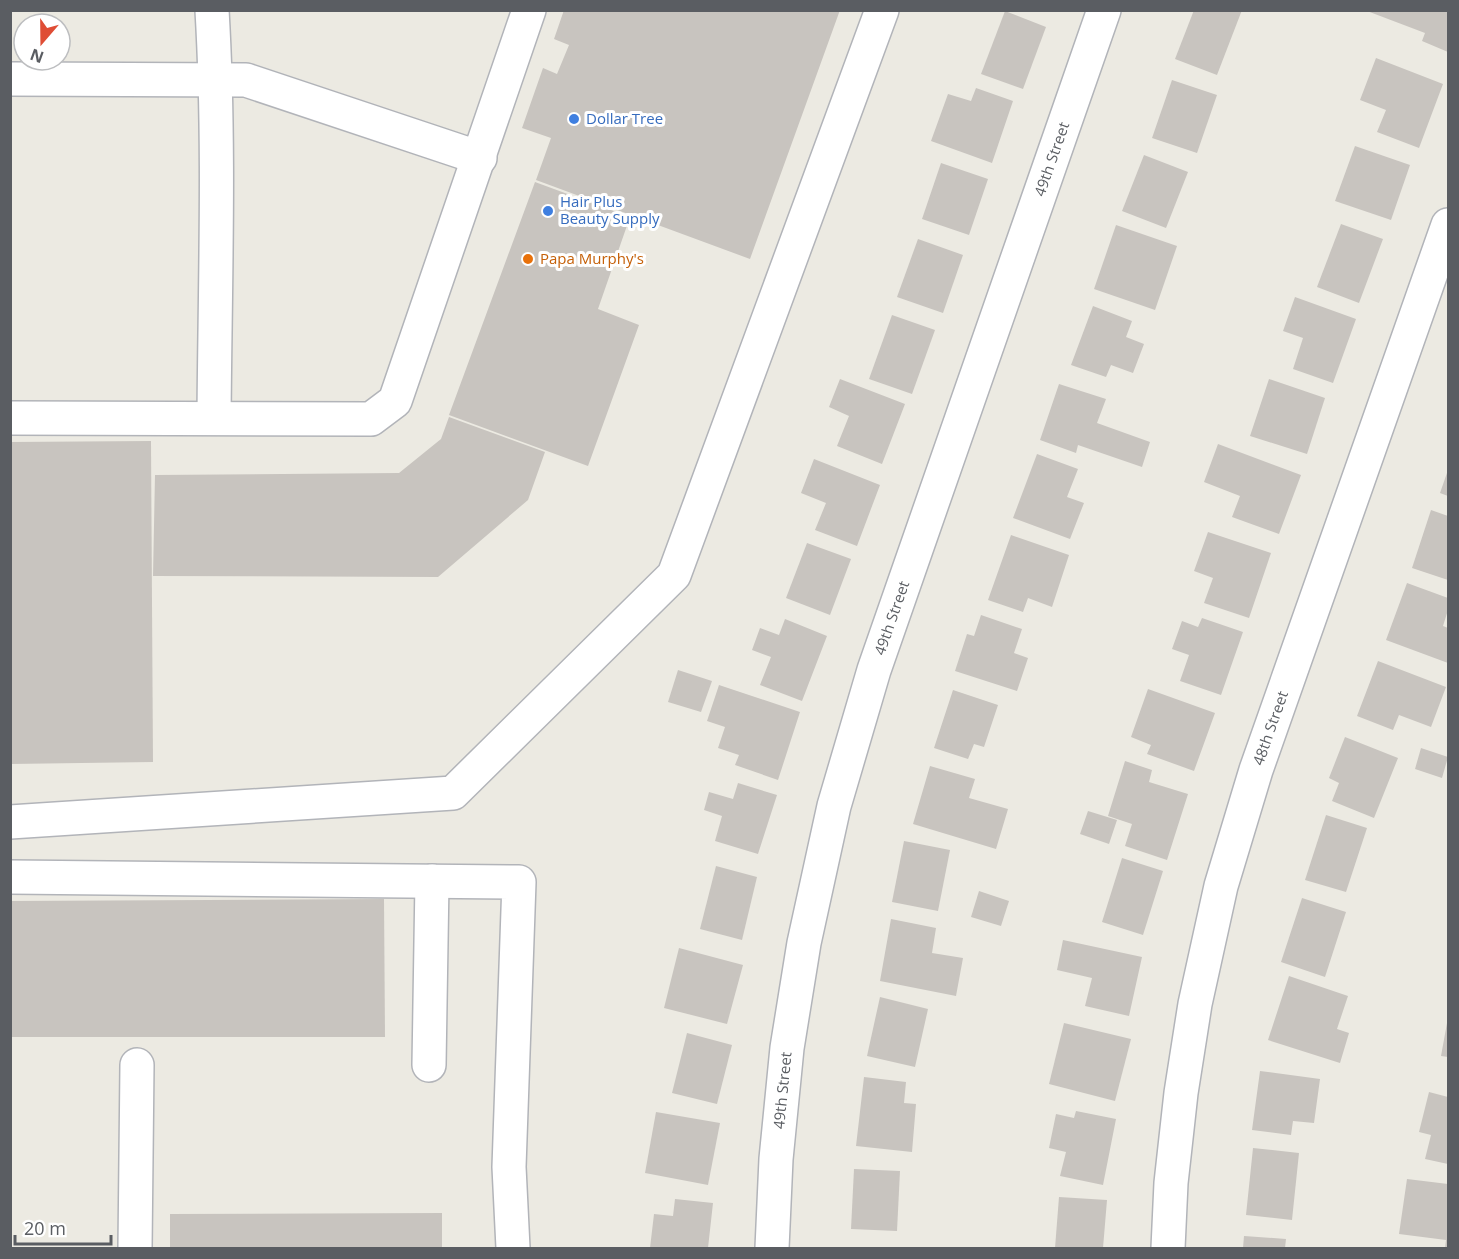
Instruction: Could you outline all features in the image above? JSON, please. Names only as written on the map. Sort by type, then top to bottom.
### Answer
[{"type":"street","points":[[212,10],[218,166],[214,418]]},
{"type":"street","points":[[10,418],[371,419],[395,401],[529,10]]},
{"type":"street","points":[[10,822],[453,793],[674,575],[882,10]]},
{"type":"street","name":"49th Street","points":[[772,1248],[776,1159],[788,1048],[804,943],[834,806],[874,670],[1104,10]]},
{"type":"street","points":[[10,79],[246,80],[480,158]]},
{"type":"street","name":"48th Street","points":[[1168,1248],[1171,1183],[1181,1093],[1195,1004],[1221,886],[1256,770],[1449,225]]},
{"type":"street","points":[[10,877],[519,882],[509,1167],[513,1248]]},
{"type":"street","points":[[429,1065],[432,881]]},
{"type":"street","points":[[135,1248],[137,1065]]},
{"type":"building","points":[[564,10],[840,10],[750,259],[536,180],[551,138],[522,128],[543,68],[557,74],[569,45],[554,39]]},
{"type":"building","points":[[1194,10],[1242,10],[1217,75],[1175,59]]},
{"type":"building","points":[[1448,10],[1448,52],[1422,41],[1425,33],[1367,11]]},
{"type":"building","points":[[1005,11],[1046,27],[1023,89],[981,74]]},
{"type":"building","points":[[1376,58],[1443,84],[1419,148],[1377,132],[1386,110],[1360,100]]},
{"type":"building","points":[[1172,80],[1217,95],[1197,153],[1152,138]]},
{"type":"building","points":[[976,88],[1013,101],[992,163],[931,141],[948,94],[971,101]]},
{"type":"building","points":[[1355,146],[1410,165],[1391,220],[1335,201]]},
{"type":"building","points":[[1144,155],[1188,172],[1166,228],[1122,211]]},
{"type":"building","points":[[941,163],[988,179],[969,235],[922,219]]},
{"type":"building","points":[[535,182],[630,217],[598,309],[639,325],[588,466],[449,415]]},
{"type":"building","points":[[1341,224],[1383,239],[1359,303],[1317,287]]},
{"type":"building","points":[[1116,225],[1177,246],[1155,310],[1094,289]]},
{"type":"building","points":[[918,239],[963,255],[943,313],[897,297]]},
{"type":"building","points":[[1295,297],[1356,319],[1333,383],[1293,369],[1303,338],[1283,331]]},
{"type":"building","points":[[1093,306],[1132,321],[1126,337],[1144,344],[1133,373],[1111,365],[1106,377],[1071,365]]},
{"type":"building","points":[[892,315],[935,330],[912,394],[869,379]]},
{"type":"building","points":[[840,379],[905,404],[882,464],[837,446],[849,416],[829,407]]},
{"type":"building","points":[[1269,379],[1325,398],[1307,454],[1250,436]]},
{"type":"building","points":[[1059,384],[1106,399],[1097,423],[1150,442],[1142,467],[1078,445],[1076,453],[1040,440]]},
{"type":"building","points":[[449,417],[545,452],[528,500],[438,577],[153,576],[155,475],[399,473],[441,439]]},
{"type":"building","points":[[151,441],[153,762],[10,764],[10,442]]},
{"type":"building","points":[[1218,444],[1301,475],[1279,534],[1232,517],[1240,496],[1204,482]]},
{"type":"building","points":[[1037,454],[1078,469],[1067,497],[1084,503],[1070,539],[1013,518]]},
{"type":"building","points":[[814,459],[880,485],[857,546],[815,530],[826,503],[801,493]]},
{"type":"building","points":[[1448,470],[1448,496],[1440,493]]},
{"type":"building","points":[[1431,510],[1448,516],[1448,580],[1412,568]]},
{"type":"building","points":[[1208,532],[1271,553],[1249,618],[1204,603],[1213,578],[1194,571]]},
{"type":"building","points":[[1011,535],[1069,555],[1052,607],[1028,598],[1023,612],[988,600]]},
{"type":"building","points":[[807,543],[851,559],[830,615],[786,598]]},
{"type":"building","points":[[1407,583],[1448,598],[1448,610],[1443,626],[1448,628],[1448,663],[1386,640]]},
{"type":"building","points":[[981,615],[1022,629],[1014,653],[1028,658],[1017,691],[955,671],[967,634],[974,636]]},
{"type":"building","points":[[1202,618],[1243,632],[1221,695],[1180,681],[1189,655],[1172,649],[1182,621],[1198,627]]},
{"type":"building","points":[[785,619],[827,636],[802,701],[760,685],[771,657],[752,650],[760,628],[779,635]]},
{"type":"building","points":[[1378,661],[1446,687],[1431,727],[1399,715],[1393,730],[1357,716]]},
{"type":"building","points":[[678,670],[712,681],[701,712],[668,702]]},
{"type":"building","points":[[719,685],[800,712],[778,780],[735,765],[739,755],[718,748],[725,727],[707,721]]},
{"type":"building","points":[[1148,689],[1215,713],[1194,771],[1147,754],[1151,745],[1131,737]]},
{"type":"building","points":[[953,690],[998,705],[984,747],[974,744],[968,759],[934,748]]},
{"type":"building","points":[[1345,737],[1398,758],[1374,818],[1332,801],[1339,783],[1329,778]]},
{"type":"building","points":[[1421,748],[1448,757],[1442,778],[1415,769]]},
{"type":"building","points":[[1125,761],[1152,770],[1149,782],[1188,794],[1167,860],[1125,846],[1132,824],[1108,816]]},
{"type":"building","points":[[930,766],[975,779],[969,798],[1008,809],[996,849],[913,824]]},
{"type":"building","points":[[738,783],[777,795],[758,854],[715,841],[722,816],[704,810],[709,792],[733,799]]},
{"type":"building","points":[[1088,811],[1117,820],[1109,844],[1080,834]]},
{"type":"building","points":[[1326,815],[1367,828],[1346,892],[1305,880]]},
{"type":"building","points":[[904,841],[950,850],[938,911],[892,902]]},
{"type":"building","points":[[1122,858],[1163,871],[1143,935],[1102,922]]},
{"type":"building","points":[[716,866],[757,877],[742,940],[700,929]]},
{"type":"building","points":[[979,891],[1009,901],[1001,926],[971,917]]},
{"type":"building","points":[[1302,898],[1346,912],[1325,977],[1281,962]]},
{"type":"building","points":[[384,899],[385,1037],[10,1037],[10,901]]},
{"type":"building","points":[[891,919],[936,928],[932,953],[963,958],[956,996],[880,981]]},
{"type":"building","points":[[1063,940],[1142,957],[1129,1016],[1085,1006],[1092,978],[1057,970]]},
{"type":"building","points":[[679,948],[743,965],[727,1024],[664,1008]]},
{"type":"building","points":[[1289,976],[1348,996],[1337,1029],[1349,1033],[1340,1063],[1268,1040]]},
{"type":"building","points":[[880,997],[928,1009],[915,1067],[867,1056]]},
{"type":"building","points":[[1064,1023],[1131,1039],[1115,1101],[1049,1084]]},
{"type":"building","points":[[1448,1023],[1448,1057],[1441,1056]]},
{"type":"building","points":[[687,1033],[732,1045],[717,1104],[672,1093]]},
{"type":"building","points":[[1260,1071],[1320,1079],[1314,1123],[1293,1121],[1291,1135],[1252,1130]]},
{"type":"building","points":[[864,1077],[906,1082],[904,1103],[916,1104],[912,1152],[856,1146]]},
{"type":"building","points":[[1429,1092],[1448,1097],[1448,1164],[1425,1159],[1431,1135],[1419,1132]]},
{"type":"building","points":[[1076,1111],[1116,1119],[1103,1185],[1060,1176],[1066,1152],[1049,1148],[1056,1114],[1074,1118]]},
{"type":"building","points":[[656,1112],[720,1123],[708,1185],[645,1173]]},
{"type":"building","points":[[1253,1148],[1299,1153],[1292,1220],[1246,1215]]},
{"type":"building","points":[[854,1169],[900,1171],[897,1231],[851,1229]]},
{"type":"building","points":[[1407,1179],[1448,1184],[1448,1248],[1445,1248],[1446,1240],[1399,1234]]},
{"type":"building","points":[[1059,1197],[1107,1200],[1103,1248],[1055,1248]]},
{"type":"building","points":[[675,1199],[713,1203],[708,1248],[650,1248],[654,1214],[673,1216]]},
{"type":"building","points":[[442,1213],[442,1248],[170,1248],[170,1214]]},
{"type":"building","points":[[1244,1236],[1286,1239],[1285,1248],[1243,1248]]},
{"type":"place","name":"Dollar Tree","points":[[574,119]]},
{"type":"place","name":"Hair Plus Beauty Supply","points":[[548,211]]},
{"type":"place","name":"Papa Murphy's","points":[[528,259]]}]
